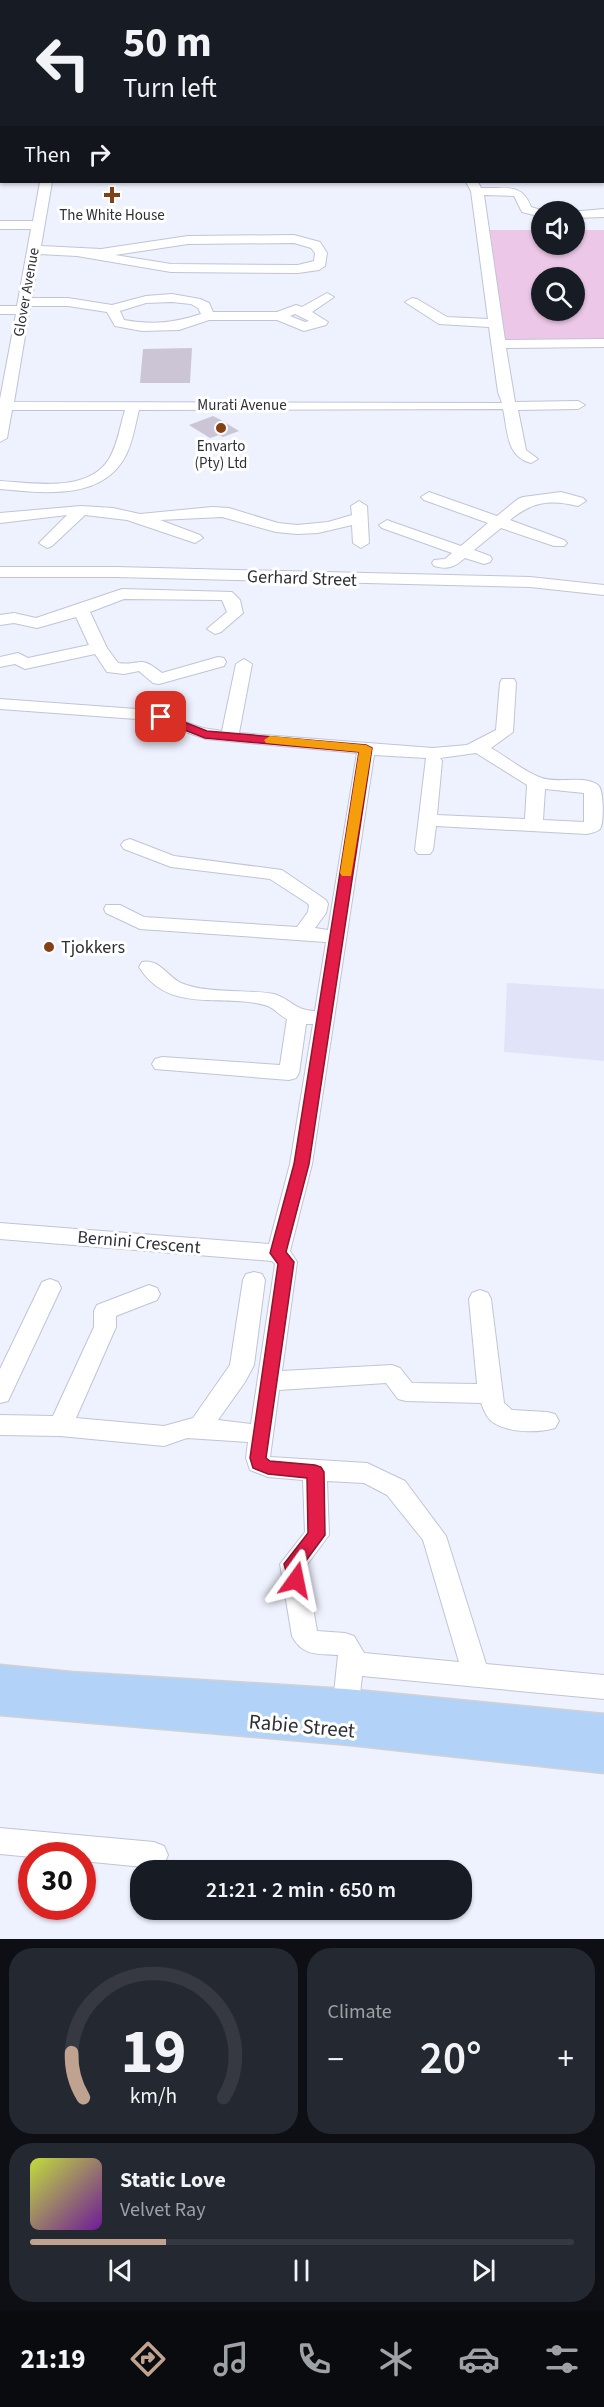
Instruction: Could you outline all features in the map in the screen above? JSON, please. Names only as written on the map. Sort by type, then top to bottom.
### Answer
[{"type":"main road","name":"Rabie Street","points":[[0,1679],[70,1686],[346,1703],[604,1730]]},
{"type":"main road","name":"Rabie Street","points":[[0,1701],[350,1730],[604,1758]]},
{"type":"street","name":"Glover Avenue","points":[[0,438],[46,183]]},
{"type":"street","points":[[531,210],[526,209],[522,196],[517,193],[475,186],[500,344],[506,404],[519,450],[523,456],[531,459]]},
{"type":"street","points":[[585,214],[604,213]]},
{"type":"street","points":[[0,225],[39,225]]},
{"type":"street","points":[[34,250],[108,252],[188,240],[294,240],[312,243],[319,248],[321,253],[320,263],[298,269],[171,268],[81,253]]},
{"type":"street","points":[[305,311],[327,297]]},
{"type":"street","points":[[0,310],[23,306],[59,307],[75,303],[113,309],[135,300],[187,299],[204,306],[208,316]]},
{"type":"street","points":[[412,302],[444,321],[495,323]]},
{"type":"street","points":[[113,309],[120,323],[142,327],[179,327],[208,316],[279,316],[304,327],[321,322],[305,311],[293,309],[279,316]]},
{"type":"street","points":[[500,344],[604,343]]},
{"type":"street","name":"Murati Avenue","points":[[6,406],[578,405]]},
{"type":"street","points":[[0,485],[61,487],[90,482],[108,471],[121,448],[133,406]]},
{"type":"street","points":[[105,512],[117,495]]},
{"type":"street","points":[[429,497],[559,543]]},
{"type":"street","points":[[398,576],[421,572],[444,563],[523,502],[531,499],[565,497],[578,501]]},
{"type":"street","points":[[47,543],[81,511]]},
{"type":"street","points":[[0,518],[81,511],[105,512],[139,519],[195,538]]},
{"type":"street","points":[[139,519],[183,513],[223,512],[277,527],[306,530],[328,528],[359,512],[360,543]]},
{"type":"street","points":[[387,525],[484,559]]},
{"type":"street","points":[[444,563],[465,578]]},
{"type":"street","name":"Gerhard Street","points":[[0,566],[604,582]]},
{"type":"street","name":"Gerhard Street","points":[[0,572],[530,582],[604,590]]},
{"type":"street","points":[[0,620],[14,618],[37,623],[123,594],[226,595],[232,600],[235,613],[215,629]]},
{"type":"street","points":[[81,610],[99,648],[113,668],[124,669],[142,665],[163,680],[218,663]]},
{"type":"street","points":[[0,662],[18,658],[25,664],[99,648]]},
{"type":"street","points":[[230,736],[244,664]]},
{"type":"street","points":[[0,705],[150,715],[170,720],[205,734],[432,752],[478,747],[504,732],[508,683]]},
{"type":"street","points":[[426,820],[587,828],[593,826],[595,793],[590,789],[536,783],[478,747]]},
{"type":"street","points":[[366,748],[301,1164],[278,1253],[286,1262],[259,1446],[259,1463],[268,1467],[315,1472],[367,1473],[396,1488],[434,1536],[476,1675]]},
{"type":"street","points":[[424,850],[433,761]]},
{"type":"street","points":[[534,825],[536,783]]},
{"type":"street","points":[[130,845],[160,858],[267,872],[283,878],[319,904],[318,913],[302,933]]},
{"type":"street","points":[[113,909],[140,923],[337,937]]},
{"type":"street","points":[[149,967],[164,983],[182,990],[208,995],[273,1001],[297,1017],[324,1018]]},
{"type":"street","points":[[162,1064],[289,1073],[297,1017]]},
{"type":"street","name":"Bernini Crescent","points":[[0,1231],[278,1253]]},
{"type":"street","points":[[199,1428],[237,1376],[242,1365],[254,1280]]},
{"type":"street","points":[[0,1394],[50,1288]]},
{"type":"street","points":[[60,1426],[105,1327],[105,1311],[149,1294]]},
{"type":"street","points":[[480,1299],[489,1394],[492,1403],[499,1415],[506,1419],[547,1421]]},
{"type":"street","points":[[270,1381],[392,1374],[406,1392],[489,1394]]},
{"type":"street","points":[[0,1425],[60,1426],[164,1436],[187,1428],[199,1428],[259,1446]]},
{"type":"street","points":[[315,1472],[317,1535],[293,1564],[305,1636],[313,1643],[345,1644],[351,1652],[346,1703]]},
{"type":"street","points":[[350,1663],[604,1687]]},
{"type":"street","points":[[0,1841],[154,1855]]},
{"type":"shaded area","points":[[490,230],[531,230],[531,255],[585,255],[585,230],[604,230],[604,341],[504,342]]},
{"type":"shaded area","points":[[507,983],[604,989],[604,1061],[504,1052]]},
{"type":"building","points":[[192,348],[190,383],[140,383],[143,349]]},
{"type":"building","name":"Envarto (Pty) Ltd","points":[[213,416],[239,431],[223,437],[219,435],[210,438],[189,425]]},
{"type":"slow traffic","points":[[270,740],[366,748],[347,873]]},
{"type":"place","name":"The White House","points":[[112,195]]},
{"type":"place","name":"Envarto (Pty) Ltd","points":[[221,428]]},
{"type":"place","name":"Tjokkers","points":[[49,947]]},
{"type":"route","points":[[161,717],[205,734],[366,748],[301,1164],[278,1253],[286,1262],[270,1381],[260,1434],[259,1463],[268,1467],[315,1472],[317,1535],[293,1564],[296,1580]]}]
